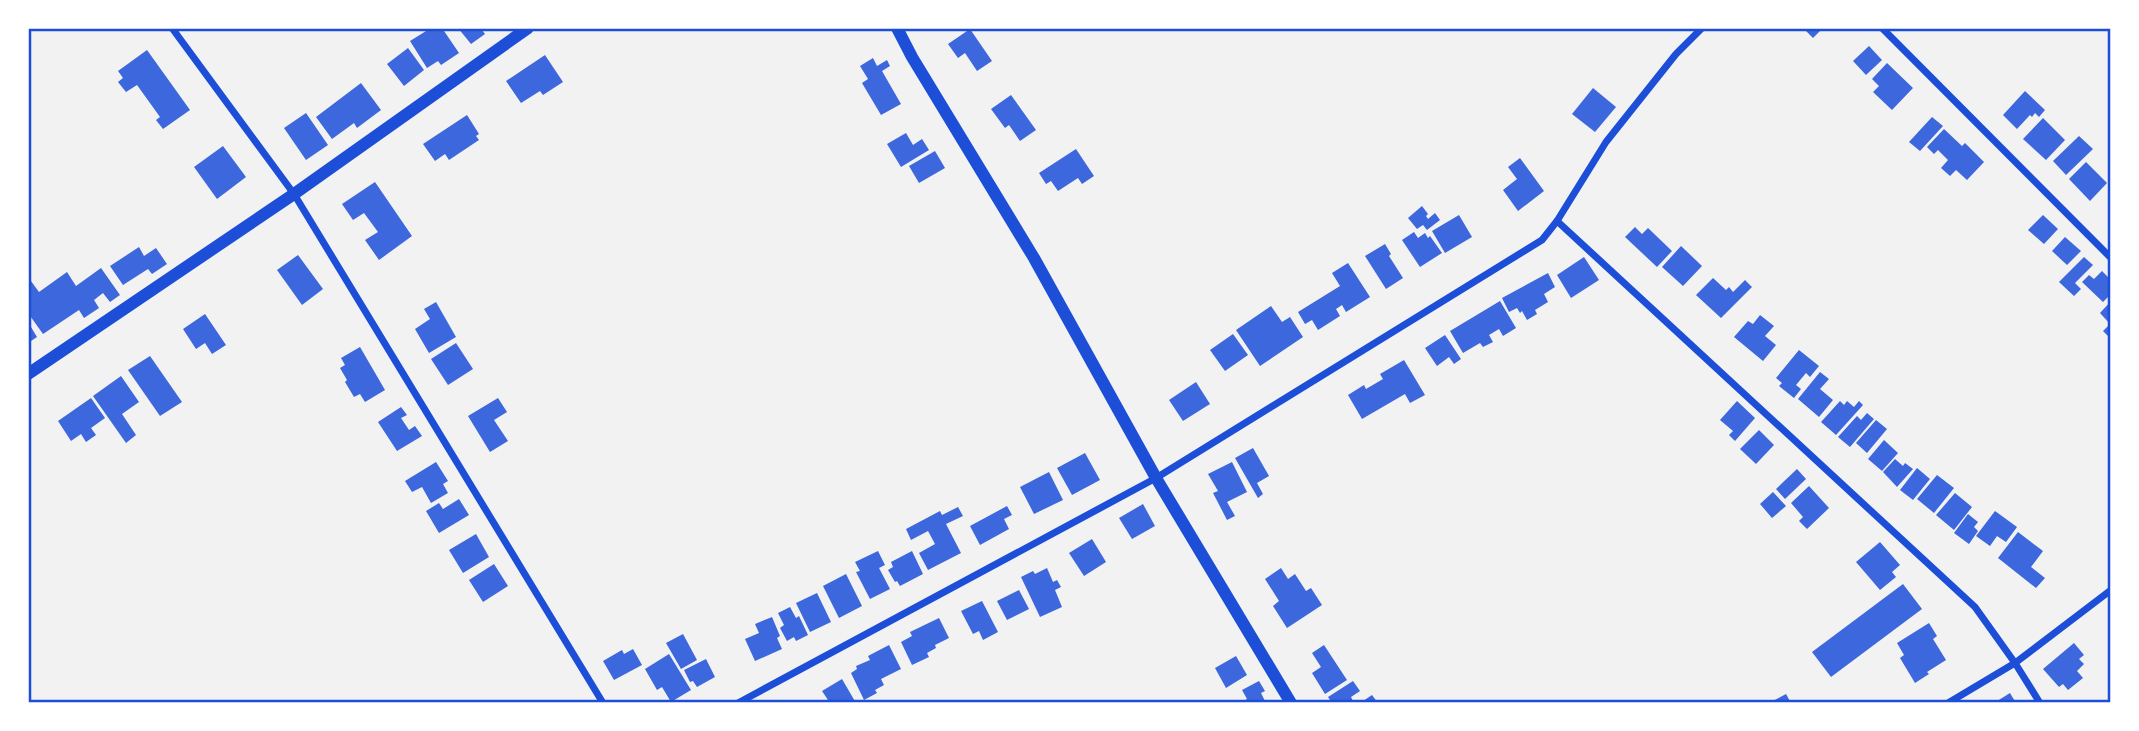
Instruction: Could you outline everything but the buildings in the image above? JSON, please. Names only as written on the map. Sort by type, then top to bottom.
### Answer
[{"type":"street","points":[[172,28],[294,194],[603,703]]},
{"type":"street","points":[[28,374],[294,194],[528,28]]},
{"type":"street","points":[[897,28],[1034,258],[1156,478],[1291,703]]},
{"type":"street","points":[[738,703],[1156,478],[1542,240],[1557,221],[1606,142],[1676,54],[1702,28]]},
{"type":"street","points":[[1882,28],[2111,258]]},
{"type":"street","points":[[1557,221],[1975,607],[2040,703]]},
{"type":"street","points":[[1948,703],[2015,663],[2111,590]]}]
